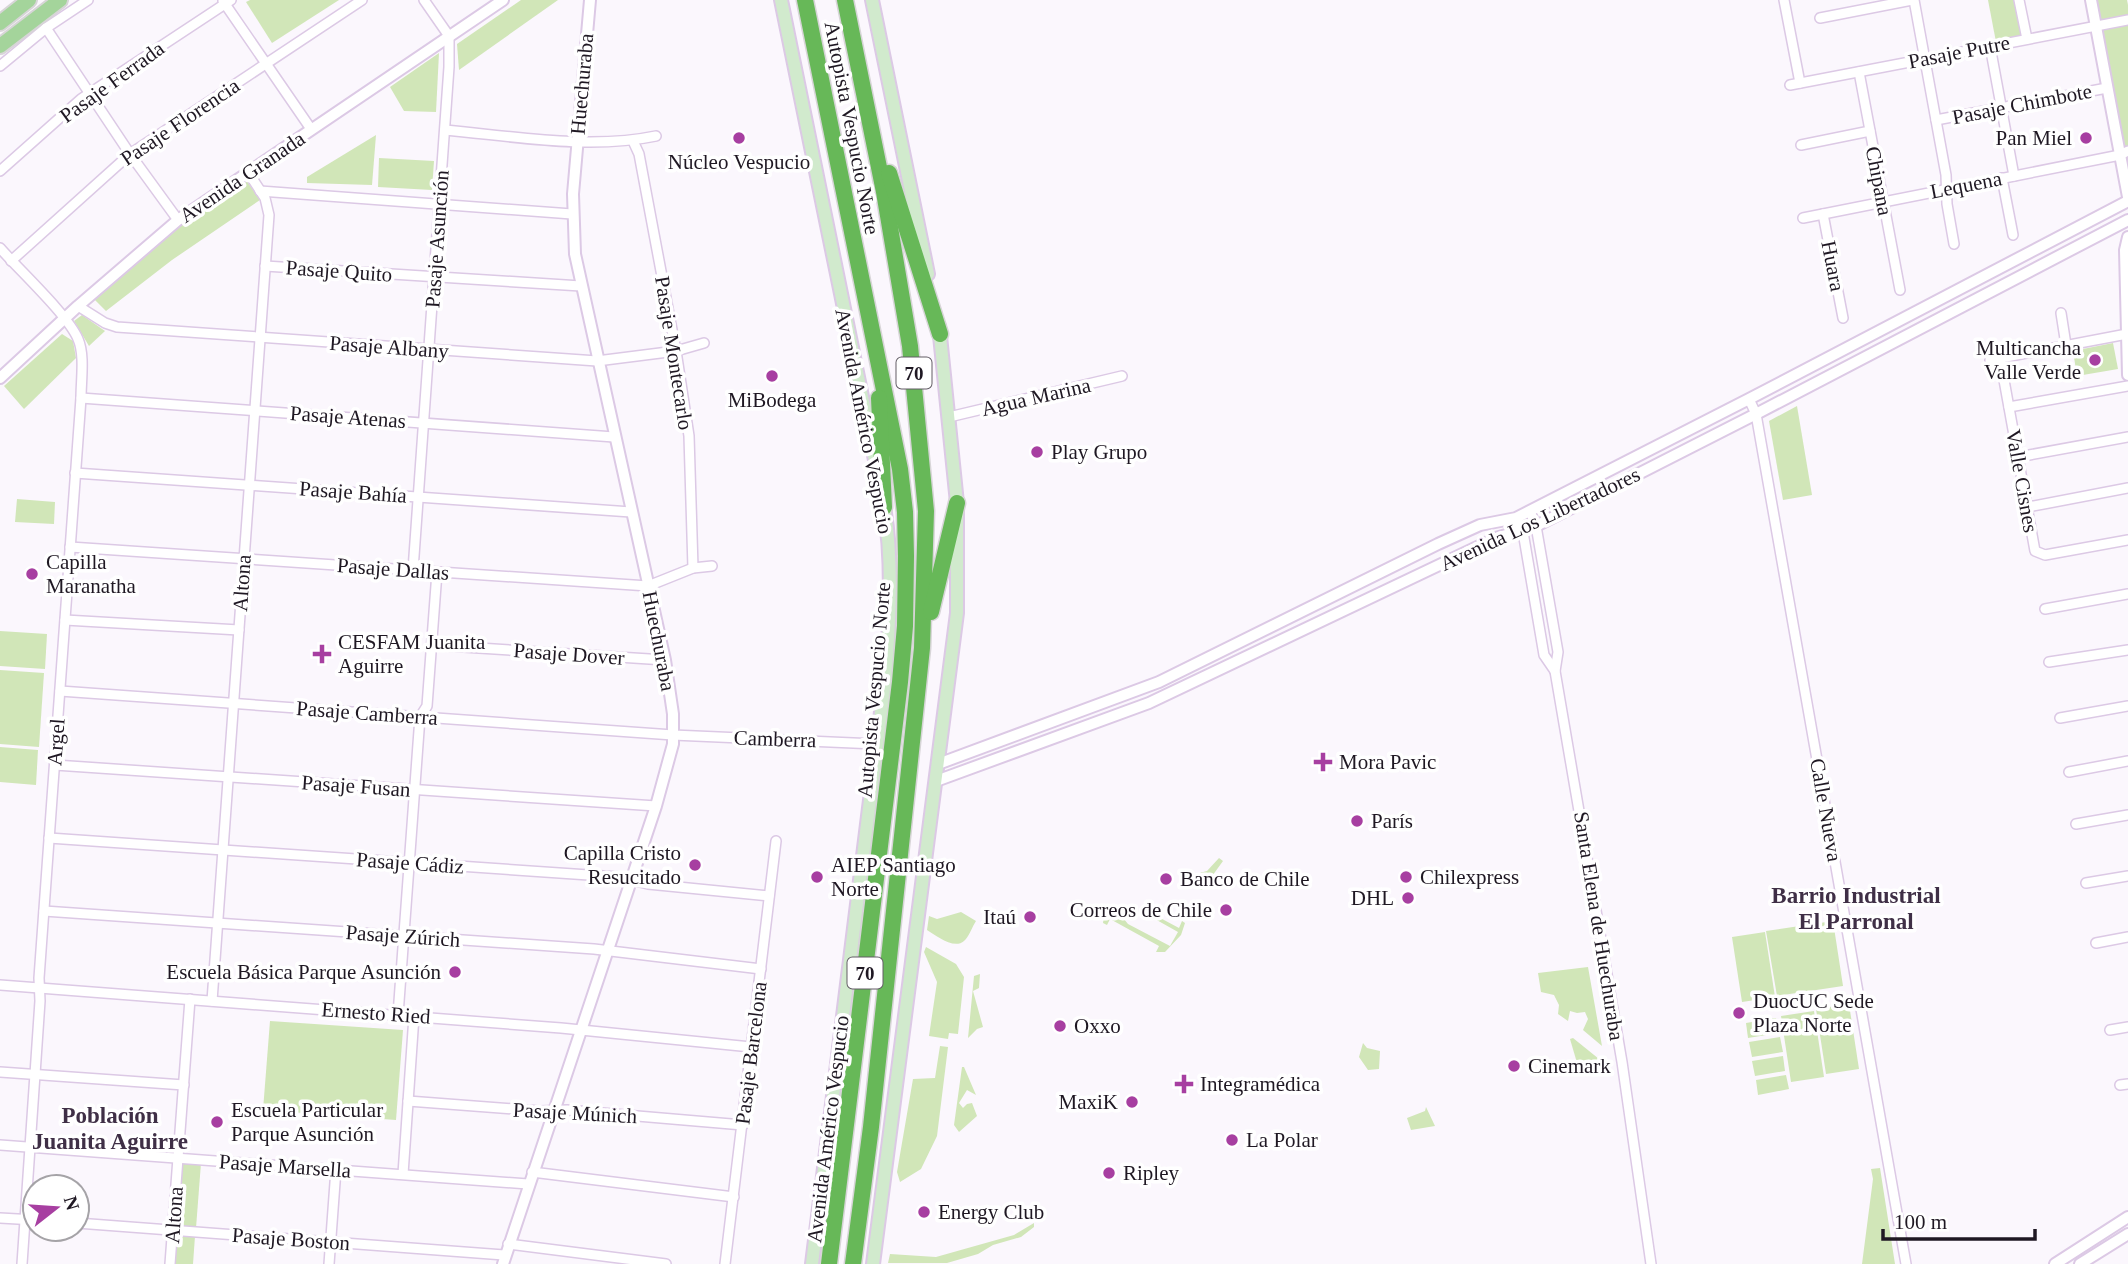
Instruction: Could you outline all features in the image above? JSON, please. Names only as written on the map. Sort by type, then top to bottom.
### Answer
[{"type":"highway","name":"Autopista Vespucio Norte","points":[[805,0],[878,368],[896,441],[905,512],[905,626],[901,682],[830,1264]]},
{"type":"highway","name":"Autopista Vespucio Norte","points":[[845,0],[886,205],[915,380],[926,511],[922,648],[871,1127],[853,1264]]},
{"type":"highway","points":[[866,102],[940,334]]},
{"type":"highway","points":[[878,368],[884,507]]},
{"type":"highway","points":[[922,648],[957,503]]},
{"type":"main road","points":[[0,23],[29,0]]},
{"type":"main road","points":[[0,46],[60,0]]},
{"type":"main road","name":"Avenida Américo Vespucio","points":[[781,0],[884,507],[889,579],[888,651],[812,1264]]},
{"type":"main road","points":[[872,0],[940,334],[957,503],[957,613],[873,1264]]},
{"type":"street","points":[[0,66],[46,27],[88,0]]},
{"type":"street","name":"Pasaje Florencia","points":[[11,261],[130,154],[362,0]]},
{"type":"street","points":[[424,0],[449,36]]},
{"type":"street","name":"Avenida Granada","points":[[0,378],[178,220],[503,0]]},
{"type":"street","name":"Huechuraba","points":[[505,1254],[656,806],[670,760],[673,735],[673,714],[665,660],[575,254],[572,214],[590,0]]},
{"type":"street","name":"Pasaje Putre","points":[[1784,0],[1795,84],[2128,20]]},
{"type":"street","points":[[1820,18],[1913,0],[1936,120],[1954,244]]},
{"type":"street","points":[[2019,0],[2027,39]]},
{"type":"street","points":[[2091,0],[2107,88],[2124,153],[2128,199]]},
{"type":"street","points":[[226,1],[311,129]]},
{"type":"street","name":"Pasaje Ferrada","points":[[0,171],[89,93],[226,1]]},
{"type":"street","points":[[46,27],[130,154],[178,220]]},
{"type":"street","name":"Pasaje Asunción","points":[[413,570],[445,130],[449,36]]},
{"type":"street","points":[[1990,46],[2014,176]]},
{"type":"street","name":"Chipana","points":[[1858,72],[1900,290]]},
{"type":"street","name":"Pasaje Chimbote","points":[[1936,120],[2107,88]]},
{"type":"street","points":[[445,130],[578,141],[633,141],[656,136]]},
{"type":"street","points":[[1801,145],[1870,131]]},
{"type":"street","name":"Pasaje Montecarlo","points":[[633,141],[639,154],[689,436],[694,568]]},
{"type":"street","name":"Lequena","points":[[1803,218],[2124,153]]},
{"type":"street","name":"Altona","points":[[212,1001],[268,209],[248,172]]},
{"type":"street","points":[[2002,178],[2013,235]]},
{"type":"street","points":[[260,191],[572,214]]},
{"type":"street","name":"Avenida Los Libertadores","points":[[938,764],[1159,682],[1438,544],[1480,525],[1516,519],[1749,400],[2128,199]]},
{"type":"street","name":"Huara","points":[[1823,214],[1843,318]]},
{"type":"street","name":"Avenida Los Libertadores","points":[[936,781],[1149,703],[1496,538],[1536,526],[2128,220]]},
{"type":"street","points":[[2128,237],[2125,250],[2128,375]]},
{"type":"street","name":"Argel","points":[[0,248],[64,319],[78,338],[80,346],[81,398],[44,911],[30,1173]]},
{"type":"street","name":"Pasaje Quito","points":[[265,266],[580,286]]},
{"type":"street","name":"Pasaje Albany","points":[[78,306],[105,323],[117,327],[597,361],[676,351],[704,343]]},
{"type":"street","points":[[2061,313],[2066,345],[2127,334]]},
{"type":"street","name":"Valle Cisnes","points":[[2066,345],[1995,359],[2009,407],[2035,551],[2041,555],[2128,540]]},
{"type":"street","name":"Agua Marina","points":[[950,417],[1122,376]]},
{"type":"street","points":[[2009,407],[2128,386]]},
{"type":"street","name":"Pasaje Atenas","points":[[81,398],[614,437]]},
{"type":"street","name":"Calle Nueva","points":[[1749,400],[1756,414],[1906,1264]]},
{"type":"street","points":[[2018,457],[2128,437]]},
{"type":"street","name":"Pasaje Bahía","points":[[75,473],[631,512]]},
{"type":"street","points":[[2028,507],[2128,488]]},
{"type":"street","name":"Santa Elena de Huechuraba","points":[[1530,511],[1536,526],[1558,652],[1555,671],[1622,1062],[1651,1264]]},
{"type":"street","name":"Santa Elena de Huechuraba","points":[[1516,519],[1523,532],[1544,655],[1555,671]]},
{"type":"street","name":"Pasaje Dallas","points":[[70,547],[648,586],[694,568],[712,566]]},
{"type":"street","points":[[398,1015],[419,717],[427,706],[437,572]]},
{"type":"street","points":[[2045,609],[2128,594]]},
{"type":"street","points":[[65,620],[239,630]]},
{"type":"street","name":"Pasaje Dover","points":[[432,645],[665,660]]},
{"type":"street","points":[[2049,662],[2128,650]]},
{"type":"street","name":"Pasaje Camberra","points":[[60,691],[673,735]]},
{"type":"street","points":[[2060,718],[2128,706]]},
{"type":"street","name":"Camberra","points":[[673,735],[876,744]]},
{"type":"street","points":[[2069,772],[2128,761]]},
{"type":"street","name":"Pasaje Fusan","points":[[55,765],[656,806]]},
{"type":"street","points":[[2076,824],[2128,815]]},
{"type":"street","name":"Pasaje Cádiz","points":[[50,838],[618,877],[648,884],[769,897]]},
{"type":"street","name":"Pasaje Barcelona","points":[[725,1264],[776,841]]},
{"type":"street","points":[[2086,883],[2128,876]]},
{"type":"street","name":"Pasaje Zúrich","points":[[44,911],[608,951],[761,969]]},
{"type":"street","points":[[2096,943],[2128,937]]},
{"type":"street","name":"Ernesto Ried","points":[[0,985],[581,1029],[751,1047]]},
{"type":"street","name":"Altona","points":[[170,1264],[190,999]]},
{"type":"street","points":[[403,1174],[414,1016]]},
{"type":"street","points":[[2110,1030],[2128,1027]]},
{"type":"street","points":[[0,1072],[184,1085]]},
{"type":"street","name":"Pasaje Múnich","points":[[408,1101],[743,1125]]},
{"type":"street","name":"Pasaje Marsella","points":[[0,1145],[403,1174],[530,1178],[734,1197]]},
{"type":"street","points":[[329,1264],[336,1169]]},
{"type":"street","points":[[2055,1264],[2128,1217]]},
{"type":"street","points":[[0,1218],[21,1219]]},
{"type":"street","name":"Pasaje Boston","points":[[91,1224],[666,1264]]},
{"type":"street","points":[[2080,1264],[2128,1234]]},
{"type":"street","name":"Argel","points":[[22,1264],[26,1243]]},
{"type":"green space","points":[[339,0],[272,43],[246,2]]},
{"type":"green space","points":[[521,0],[558,0],[459,70],[457,44]]},
{"type":"green space","points":[[1988,0],[2016,0],[2022,33],[2019,37],[1996,42]]},
{"type":"green space","points":[[2095,0],[2127,0],[2128,5],[2128,168]]},
{"type":"green space","points":[[439,53],[436,112],[404,111],[390,87]]},
{"type":"green space","points":[[376,135],[372,185],[307,183],[307,177]]},
{"type":"green space","points":[[379,158],[434,161],[432,190],[378,187]]},
{"type":"green space","points":[[245,178],[260,200],[172,260],[106,311],[93,298],[179,225]]},
{"type":"green space","points":[[82,315],[105,331],[89,346],[74,321]]},
{"type":"green space","points":[[62,334],[73,341],[76,358],[24,409],[4,386]]},
{"type":"green space","name":"Multicancha Valle Verde","points":[[2113,343],[2118,369],[2077,376],[2073,351]]},
{"type":"green space","points":[[1797,406],[1812,495],[1783,500],[1769,421]]},
{"type":"green space","points":[[17,499],[55,502],[54,524],[15,522]]},
{"type":"green space","points":[[0,631],[47,634],[45,669],[0,666]]},
{"type":"green space","points":[[0,670],[44,673],[39,747],[0,744]]},
{"type":"green space","points":[[0,747],[38,750],[36,785],[0,782]]},
{"type":"green space","points":[[1219,858],[1223,861],[1202,890],[1190,885],[1196,874],[1207,871]]},
{"type":"green space","points":[[1152,905],[1149,912],[1179,928],[1182,921],[1185,923],[1181,935],[1165,952],[1156,952],[1159,946],[1110,919],[1107,925],[1103,923],[1104,916],[1119,913],[1128,924],[1170,946],[1178,932],[1146,914],[1140,907]]},
{"type":"green space","points":[[961,912],[976,921],[964,941],[955,944],[927,930],[929,916],[937,919]]},
{"type":"green space","points":[[1833,921],[1843,986],[1777,996],[1766,931]]},
{"type":"green space","points":[[1765,932],[1775,997],[1742,1002],[1732,937]]},
{"type":"green space","points":[[926,947],[956,964],[964,977],[958,1034],[949,1033],[948,1039],[929,1036],[937,982],[924,952]]},
{"type":"green space","points":[[1588,967],[1602,1046],[1583,1030],[1588,1019],[1585,1012],[1570,1011],[1568,1021],[1558,1014],[1559,1005],[1554,995],[1541,992],[1538,973]]},
{"type":"green space","points":[[980,974],[979,988],[973,991],[983,1027],[968,1038],[974,976]]},
{"type":"green space","points":[[1849,1004],[1859,1069],[1826,1074],[1816,1009]]},
{"type":"green space","points":[[1814,1011],[1824,1077],[1791,1082],[1781,1016]]},
{"type":"green space","points":[[1776,1018],[1779,1033],[1748,1038],[1746,1023]]},
{"type":"green space","points":[[270,1021],[403,1030],[396,1120],[263,1110]]},
{"type":"green space","points":[[1780,1037],[1783,1052],[1752,1057],[1749,1042]]},
{"type":"green space","points":[[1573,1038],[1599,1059],[1580,1073],[1570,1039]]},
{"type":"green space","points":[[1363,1043],[1367,1048],[1380,1051],[1379,1069],[1368,1070],[1359,1057]]},
{"type":"green space","points":[[940,1046],[948,1047],[937,1136],[921,1169],[900,1182],[897,1172],[913,1079],[935,1078]]},
{"type":"green space","points":[[1783,1056],[1785,1071],[1755,1076],[1752,1061]]},
{"type":"green space","points":[[962,1067],[976,1095],[967,1090],[959,1103],[963,1108],[972,1103],[977,1116],[959,1132],[954,1125]]},
{"type":"green space","points":[[1786,1075],[1789,1089],[1758,1095],[1756,1080]]},
{"type":"green space","points":[[1426,1107],[1435,1126],[1411,1130],[1407,1118],[1425,1111]]},
{"type":"green space","points":[[182,1161],[201,1163],[196,1228],[178,1226]]},
{"type":"green space","points":[[1880,1168],[1895,1264],[1862,1264],[1873,1179],[1871,1169]]},
{"type":"green space","points":[[1034,1223],[1034,1227],[1021,1237],[947,1263],[888,1263],[890,1254],[936,1257],[1014,1235]]},
{"type":"green space","points":[[177,1235],[195,1236],[193,1264],[175,1264]]},
{"type":"place","name":"Núcleo Vespucio","points":[[739,138]]},
{"type":"place","name":"Pan Miel","points":[[2086,138]]},
{"type":"place","name":"Multicancha Valle Verde","points":[[2095,360]]},
{"type":"place","name":"MiBodega","points":[[772,376]]},
{"type":"place","name":"Play Grupo","points":[[1037,452]]},
{"type":"place","name":"Capilla Maranatha","points":[[32,574]]},
{"type":"place","name":"CESFAM Juanita Aguirre","points":[[322,654]]},
{"type":"place","name":"Mora Pavic","points":[[1323,762]]},
{"type":"place","name":"París","points":[[1357,821]]},
{"type":"place","name":"Capilla Cristo Resucitado","points":[[695,865]]},
{"type":"place","name":"AIEP Santiago Norte","points":[[817,877]]},
{"type":"place","name":"Chilexpress","points":[[1406,877]]},
{"type":"place","name":"Banco de Chile","points":[[1166,879]]},
{"type":"place","name":"DHL","points":[[1408,898]]},
{"type":"place","name":"Correos de Chile","points":[[1226,910]]},
{"type":"place","name":"Itaú","points":[[1030,917]]},
{"type":"place","name":"Escuela Básica Parque Asunción","points":[[455,972]]},
{"type":"place","name":"DuocUC Sede Plaza Norte","points":[[1739,1013]]},
{"type":"place","name":"Oxxo","points":[[1060,1026]]},
{"type":"place","name":"Cinemark","points":[[1514,1066]]},
{"type":"place","name":"Integramédica","points":[[1184,1084]]},
{"type":"place","name":"MaxiK","points":[[1132,1102]]},
{"type":"place","name":"Escuela Particular Parque Asunción","points":[[217,1122]]},
{"type":"place","name":"La Polar","points":[[1232,1140]]},
{"type":"place","name":"Ripley","points":[[1109,1173]]},
{"type":"place","name":"Energy Club","points":[[924,1212]]},
{"type":"district","name":"Barrio Industrial El Parronal","points":[[1856,908]]},
{"type":"district","name":"Población Juanita Aguirre","points":[[110,1128]]}]
